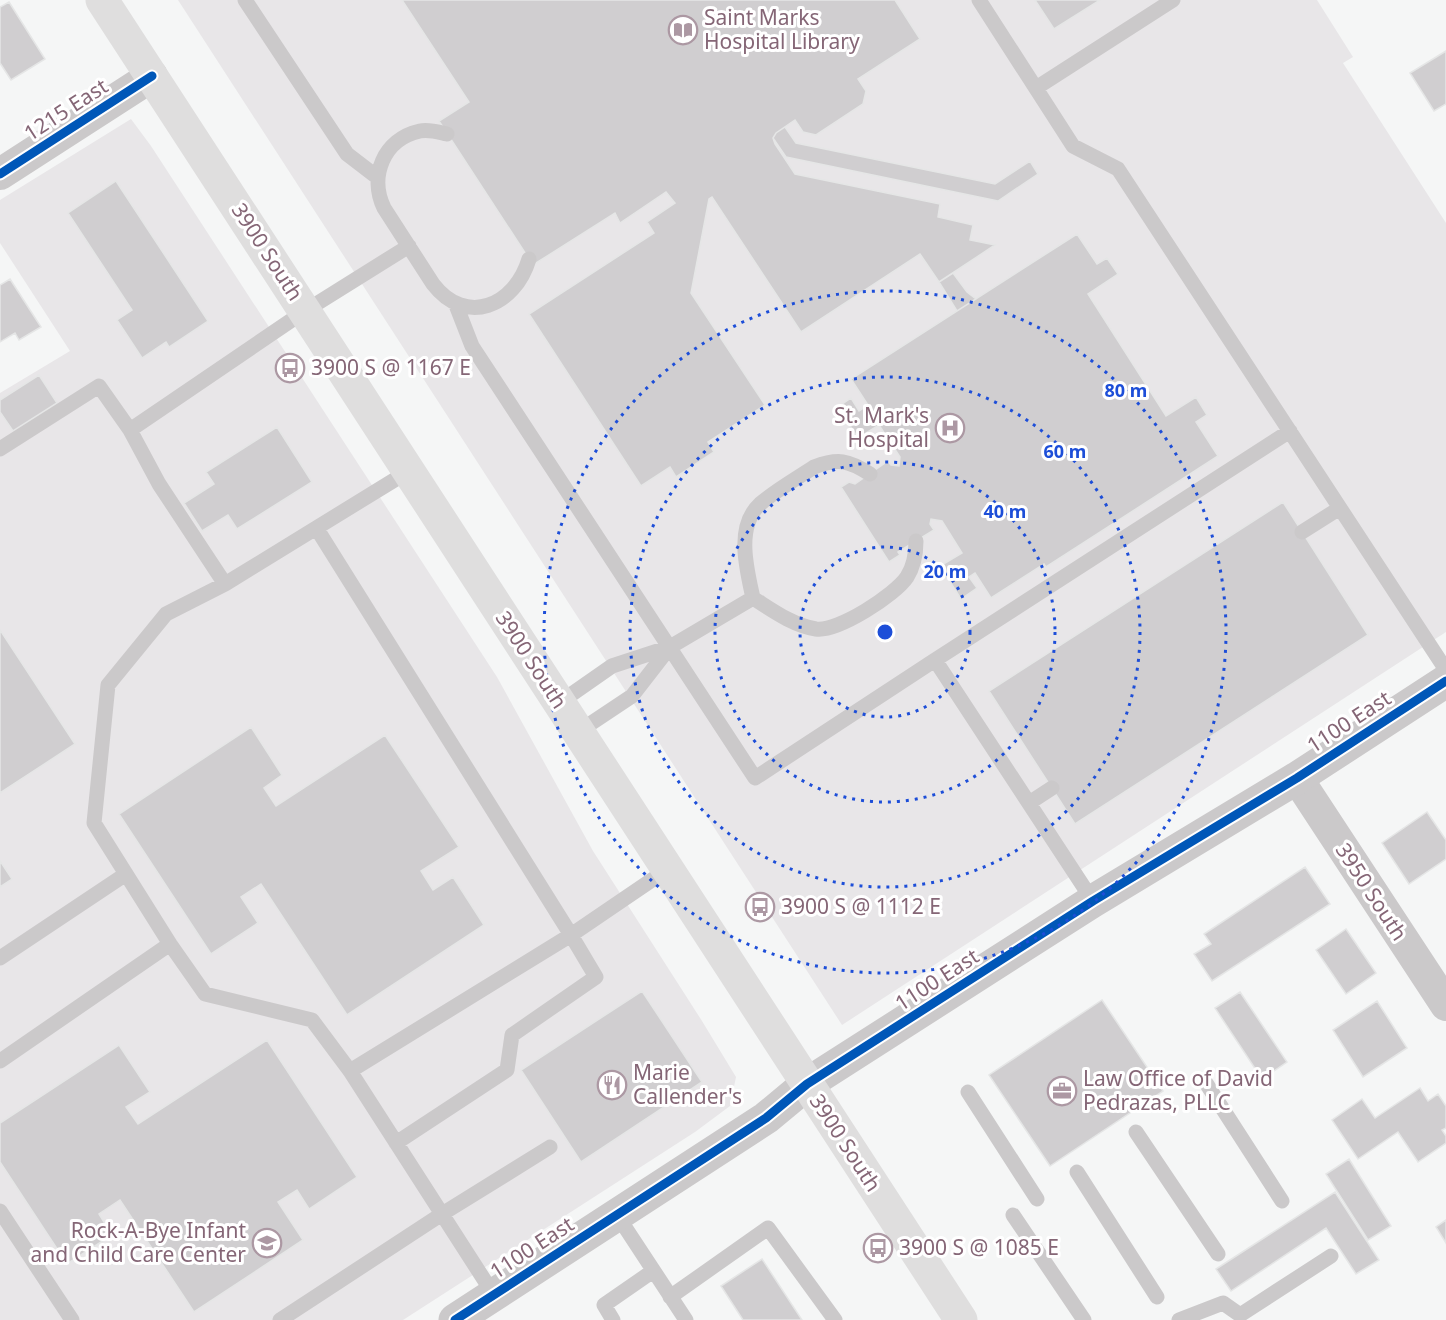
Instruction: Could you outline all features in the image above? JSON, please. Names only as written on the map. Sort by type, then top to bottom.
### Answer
[{"type":"main road","name":"3900 South","points":[[102,0],[961,1320]]},
{"type":"street","name":"1215 East","points":[[0,174],[152,76]]},
{"type":"street","name":"1100 East","points":[[472,1312],[766,1118],[807,1084],[1093,901],[1297,777],[1446,681]]},
{"type":"street","name":"3950 South","points":[[1297,777],[1446,1005]]},
{"type":"lane","points":[[244,0],[347,154],[377,177]]},
{"type":"lane","points":[[979,0],[1074,146],[1118,169],[1446,670]]},
{"type":"lane","points":[[1036,88],[1173,0]]},
{"type":"lane","points":[[447,134],[431,130],[419,131],[402,139],[388,152],[379,168],[378,196],[409,246],[440,293],[456,305],[473,308],[492,304],[511,291],[529,259]]},
{"type":"lane","points":[[130,430],[305,311],[409,246]]},
{"type":"lane","points":[[456,305],[472,346],[755,778],[1290,431]]},
{"type":"lane","points":[[0,449],[99,386],[130,430],[159,484],[225,584]]},
{"type":"lane","points":[[870,474],[854,463],[834,461],[814,467],[758,505],[749,522],[746,544],[746,563],[753,598],[798,624],[816,629],[837,626],[847,622],[900,587],[913,565],[916,541]]},
{"type":"lane","points":[[409,471],[225,584],[166,614],[108,685],[94,823],[170,944],[205,994],[312,1020],[350,1071],[442,1214],[472,1312]]},
{"type":"lane","points":[[1302,532],[1340,508]]},
{"type":"lane","points":[[317,529],[596,977],[512,1035],[507,1070],[396,1143]]},
{"type":"lane","points":[[559,703],[612,666],[670,647],[753,598]]},
{"type":"lane","points":[[578,732],[632,696],[670,647]]},
{"type":"lane","points":[[935,660],[1093,901]]},
{"type":"lane","points":[[1029,802],[1052,788]]},
{"type":"lane","points":[[350,1071],[571,934],[668,869]]},
{"type":"lane","points":[[0,958],[126,874]]},
{"type":"lane","points":[[0,1061],[170,944]]},
{"type":"lane","points":[[1206,1083],[1282,1201]]},
{"type":"lane","points":[[968,1092],[1037,1199]]},
{"type":"lane","points":[[1136,1132],[1218,1254]]},
{"type":"lane","points":[[280,1320],[442,1214],[550,1148]]},
{"type":"lane","points":[[1077,1172],[1157,1297]]},
{"type":"lane","points":[[0,1211],[72,1320]]},
{"type":"lane","points":[[617,1215],[686,1320]]},
{"type":"lane","points":[[1013,1215],[1084,1320]]},
{"type":"lane","points":[[670,1297],[768,1228],[835,1320]]},
{"type":"lane","points":[[1179,1320],[1222,1303],[1240,1315],[1331,1256]]},
{"type":"lane","points":[[613,1320],[603,1305],[653,1271]]},
{"type":"shaded area","name":"St. Mark's Hospital","points":[[178,0],[1317,0],[1353,57],[1343,63],[1446,223],[1446,632],[842,1025]]},
{"type":"shaded area","points":[[131,119],[151,146],[497,677],[593,851],[736,1077],[730,1106],[695,1132],[403,1320],[0,1320],[0,393],[70,351],[0,243],[0,200]]},
{"type":"building","points":[[402,0],[895,0],[920,39],[858,79],[866,91],[863,104],[816,135],[803,132],[795,120],[776,133],[773,138],[775,144],[795,174],[940,204],[938,217],[973,225],[970,240],[995,245],[939,282],[920,254],[801,332],[712,197],[709,199],[691,293],[765,405],[708,442],[714,452],[676,477],[670,467],[641,486],[529,314],[654,233],[647,222],[675,203],[666,192],[620,223],[615,213],[533,265],[439,121],[469,102]]},
{"type":"building","points":[[1035,0],[1100,0],[1054,29]]},
{"type":"building","points":[[9,2],[45,59],[11,80],[0,63],[0,7]]},
{"type":"building","points":[[1446,51],[1446,104],[1434,111],[1410,73]]},
{"type":"building","points":[[785,127],[796,143],[995,184],[1030,161],[1038,174],[998,201],[786,157],[773,138]]},
{"type":"building","points":[[116,181],[208,321],[169,347],[166,342],[142,358],[117,320],[132,310],[68,213]]},
{"type":"building","points":[[1077,234],[1097,264],[1107,258],[1118,274],[1088,294],[1166,416],[1196,397],[1207,415],[1196,422],[1218,456],[1046,567],[1044,564],[991,598],[975,573],[969,577],[977,588],[961,599],[940,566],[962,553],[942,521],[931,519],[930,524],[934,530],[898,552],[900,555],[889,562],[841,487],[849,482],[855,484],[888,461],[891,465],[899,466],[900,457],[879,425],[858,438],[838,407],[851,398],[859,411],[868,405],[851,379]]},
{"type":"building","points":[[953,273],[967,292],[976,299],[957,311],[939,282]]},
{"type":"building","points":[[10,279],[41,327],[19,340],[15,333],[0,342],[0,285]]},
{"type":"building","points":[[39,375],[57,403],[13,431],[0,412],[0,400]]},
{"type":"building","points":[[277,427],[312,482],[237,529],[228,515],[202,531],[184,503],[214,484],[206,472]]},
{"type":"building","points":[[1283,502],[1368,635],[1075,824],[989,691]]},
{"type":"building","points":[[0,630],[75,744],[0,793]]},
{"type":"building","points":[[251,727],[282,775],[264,788],[276,806],[385,735],[459,847],[421,871],[433,890],[453,877],[484,925],[347,1015],[261,884],[241,897],[258,923],[211,954],[119,814]]},
{"type":"building","points":[[1427,812],[1446,840],[1446,859],[1409,884],[1382,843]]},
{"type":"building","points":[[0,861],[12,879],[0,887]]},
{"type":"building","points":[[1305,867],[1330,904],[1212,981],[1194,954],[1211,944],[1204,934]]},
{"type":"building","points":[[1346,929],[1376,973],[1346,994],[1316,950]]},
{"type":"building","points":[[642,991],[702,1082],[581,1162],[521,1070]]},
{"type":"building","points":[[1240,992],[1287,1062],[1262,1079],[1215,1008]]},
{"type":"building","points":[[1102,1000],[1163,1091],[1050,1166],[989,1075]]},
{"type":"building","points":[[1377,1001],[1407,1048],[1363,1077],[1333,1030]]},
{"type":"building","points":[[267,1040],[357,1177],[309,1209],[297,1190],[278,1202],[303,1240],[194,1312],[120,1200],[99,1214],[112,1235],[67,1264],[0,1162],[0,1123],[119,1045],[150,1092],[126,1107],[138,1124]]},
{"type":"building","points":[[1420,1088],[1428,1101],[1438,1094],[1446,1106],[1446,1128],[1442,1130],[1446,1136],[1446,1143],[1418,1162],[1398,1132],[1358,1159],[1332,1120],[1362,1099],[1375,1118]]},
{"type":"building","points":[[1349,1159],[1391,1226],[1368,1240],[1326,1174]]},
{"type":"building","points":[[1335,1192],[1379,1260],[1356,1274],[1326,1228],[1231,1291],[1216,1269]]},
{"type":"building","points":[[1446,1220],[1446,1243],[1436,1227]]},
{"type":"building","points":[[762,1259],[802,1320],[743,1320],[721,1286]]},
{"type":"cycle path","points":[[0,174],[152,76]]},
{"type":"cycle path","points":[[455,1320],[766,1118],[807,1084],[1093,901],[1297,778],[1446,681]]},
{"type":"place","name":"Saint Marks Hospital Library","points":[[683,30]]},
{"type":"place","name":"3900 S @ 1167 E","points":[[290,368]]},
{"type":"place","name":"St. Mark's Hospital","points":[[950,428]]},
{"type":"place","name":"3900 S @ 1112 E","points":[[760,907]]},
{"type":"place","name":"Marie Callender's","points":[[612,1085]]},
{"type":"place","name":"Law Office of David Pedrazas, PLLC","points":[[1062,1091]]},
{"type":"place","name":"Rock-A-Bye Infant and Child Care Center","points":[[267,1243]]},
{"type":"place","name":"3900 S @ 1085 E","points":[[878,1248]]}]
